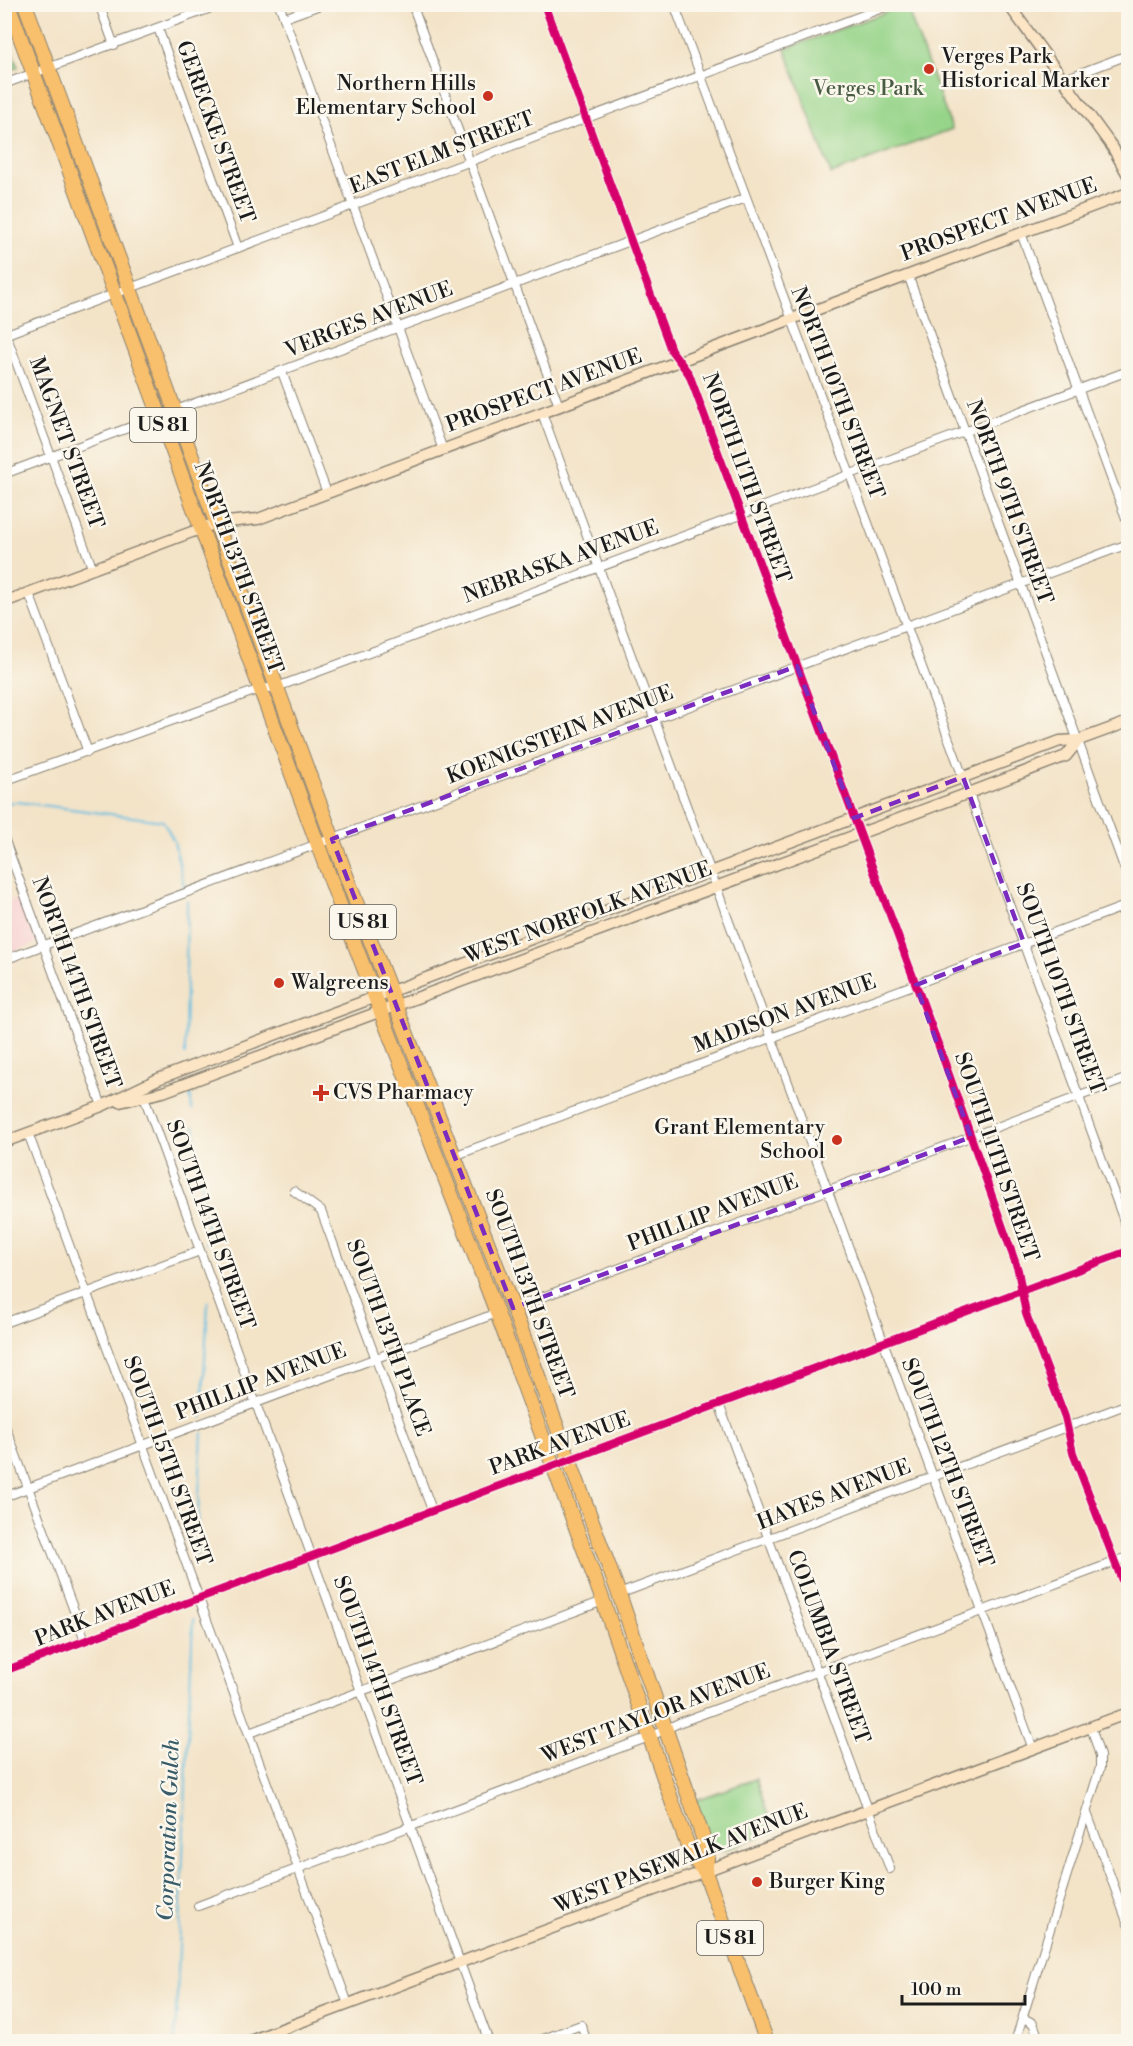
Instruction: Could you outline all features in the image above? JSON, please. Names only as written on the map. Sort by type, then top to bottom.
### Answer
[{"type":"highway","name":"NORTH 13TH STREET","points":[[8,4],[378,1004]]},
{"type":"highway","name":"NORTH 13TH STREET","points":[[25,4],[392,999]]},
{"type":"highway","name":"SOUTH 13TH STREET","points":[[392,999],[513,1308],[619,1594],[708,1852],[705,1872]]},
{"type":"highway","name":"SOUTH 13TH STREET","points":[[378,1004],[554,1465],[692,1857],[705,1872],[766,2042]]},
{"type":"street","points":[[99,4],[114,45]]},
{"type":"street","points":[[4,84],[222,4]]},
{"type":"street","points":[[279,4],[443,450]]},
{"type":"street","points":[[284,18],[323,4]]},
{"type":"street","points":[[412,4],[559,406]]},
{"type":"street","name":"NORTH 11TH STREET","points":[[544,4],[671,350],[689,374],[860,832]]},
{"type":"street","name":"NORTH 10TH STREET","points":[[674,4],[905,627],[969,793]]},
{"type":"street","name":"EAST ELM STREET","points":[[5,333],[129,290],[893,4]]},
{"type":"street","points":[[1008,4],[1113,148],[1128,175]]},
{"type":"street","name":"GERECKE STREET","points":[[158,28],[238,248]]},
{"type":"street","points":[[1062,80],[1128,55]]},
{"type":"street","name":"PROSPECT AVENUE","points":[[4,602],[216,523],[258,519],[1128,193]]},
{"type":"street","name":"VERGES AVENUE","points":[[4,474],[746,198]]},
{"type":"street","points":[[1021,233],[1128,524]]},
{"type":"street","name":"NORTH 9TH STREET","points":[[908,275],[1128,878]]},
{"type":"street","name":"MAGNET STREET","points":[[5,333],[93,570]]},
{"type":"street","name":"NEBRASKA AVENUE","points":[[4,781],[260,689],[277,687],[1128,371]]},
{"type":"street","points":[[282,372],[327,493]]},
{"type":"street","name":"SOUTH 12TH STREET","points":[[542,413],[1033,1749]]},
{"type":"street","name":"KOENIGSTEIN AVENUE","points":[[4,960],[1128,544]]},
{"type":"street","points":[[29,593],[88,752]]},
{"type":"street","name":"WEST NORFOLK AVENUE","points":[[392,999],[711,872],[854,818],[1060,741],[1079,740],[1128,722]]},
{"type":"street","name":"WEST NORFOLK AVENUE","points":[[4,1142],[102,1106],[158,1079],[716,886],[969,793],[1066,756],[1079,740]]},
{"type":"street","name":"SOUTH 10TH STREET","points":[[969,793],[1128,1232]]},
{"type":"street","name":"SOUTH 11TH STREET","points":[[860,832],[1018,1270],[1026,1314],[1068,1428],[1073,1453],[1128,1596]]},
{"type":"street","name":"NORTH 14TH STREET","points":[[4,838],[102,1106]]},
{"type":"street","name":"MADISON AVENUE","points":[[454,1156],[1128,904]]},
{"type":"street","name":"WEST NORFOLK AVENUE","points":[[102,1106],[144,1097],[378,1004]]},
{"type":"street","name":"PHILLIP AVENUE","points":[[513,1308],[1128,1078]]},
{"type":"street","name":"SOUTH 14TH STREET","points":[[144,1097],[489,2042]]},
{"type":"street","name":"SOUTH 15TH STREET","points":[[28,1133],[348,2004]]},
{"type":"street","name":"SOUTH 13TH PLACE","points":[[294,1191],[321,1211],[432,1510]]},
{"type":"street","points":[[4,1323],[200,1251]]},
{"type":"street","name":"PARK AVENUE","points":[[4,1671],[1128,1251]]},
{"type":"street","name":"PHILLIP AVENUE","points":[[4,1497],[497,1313]]},
{"type":"street","name":"COLUMBIA STREET","points":[[719,1404],[890,1869]]},
{"type":"street","name":"HAYES AVENUE","points":[[619,1594],[1128,1404]]},
{"type":"street","points":[[4,1422],[85,1640]]},
{"type":"street","name":"WEST TAYLOR AVENUE","points":[[198,1906],[649,1737],[681,1722],[1128,1557]]},
{"type":"street","points":[[249,1733],[603,1601]]},
{"type":"street","name":"WEST PASEWALK AVENUE","points":[[247,2042],[705,1872],[868,1808],[1128,1713]]},
{"type":"street","points":[[1015,2042],[1100,1768],[1100,1756],[1091,1727]]},
{"type":"street","points":[[1087,1813],[1128,1924]]},
{"type":"street","points":[[1023,2018],[1033,2024],[1040,2042]]},
{"type":"street","points":[[535,2042],[581,2025],[587,2042]]},
{"type":"highlighted area","points":[[797,666],[854,818],[963,777],[1024,943],[916,985],[971,1137],[513,1308],[332,839]]},
{"type":"shaded area","points":[[20,897],[37,943],[5,955],[5,903]]},
{"type":"green space","name":"Verges Park","points":[[906,5],[952,129],[831,174],[785,49]]},
{"type":"green space","points":[[4,30],[18,67],[5,72],[4,72]]},
{"type":"green space","points":[[756,1779],[773,1831],[722,1851],[712,1850],[693,1801]]},
{"type":"waterway","name":"Corporation Gulch","points":[[4,803],[18,802],[163,821],[174,841],[184,886]]},
{"type":"waterway","name":"Corporation Gulch","points":[[185,1054],[187,901]]},
{"type":"waterway","name":"Corporation Gulch","points":[[190,1091],[192,1110]]},
{"type":"waterway","name":"Corporation Gulch","points":[[194,1127],[207,1226],[206,1244]]},
{"type":"waterway","name":"Corporation Gulch","points":[[202,1418],[208,1301]]},
{"type":"waterway","name":"Corporation Gulch","points":[[196,1556],[202,1433]]},
{"type":"waterway","name":"Corporation Gulch","points":[[175,2042],[193,1619]]},
{"type":"cycle path","points":[[544,4],[671,350],[689,374],[941,1052],[1018,1270],[1026,1314],[1065,1417],[1073,1453],[1128,1596]]},
{"type":"cycle path","points":[[4,1671],[1128,1251]]},
{"type":"place","name":"Verges Park Historical Marker","points":[[929,69]]},
{"type":"place","name":"Northern Hills Elementary School","points":[[488,96]]},
{"type":"place","name":"Walgreens","points":[[279,983]]},
{"type":"place","name":"CVS Pharmacy","points":[[321,1093]]},
{"type":"place","name":"Grant Elementary School","points":[[837,1140]]},
{"type":"place","name":"Burger King","points":[[757,1882]]}]
